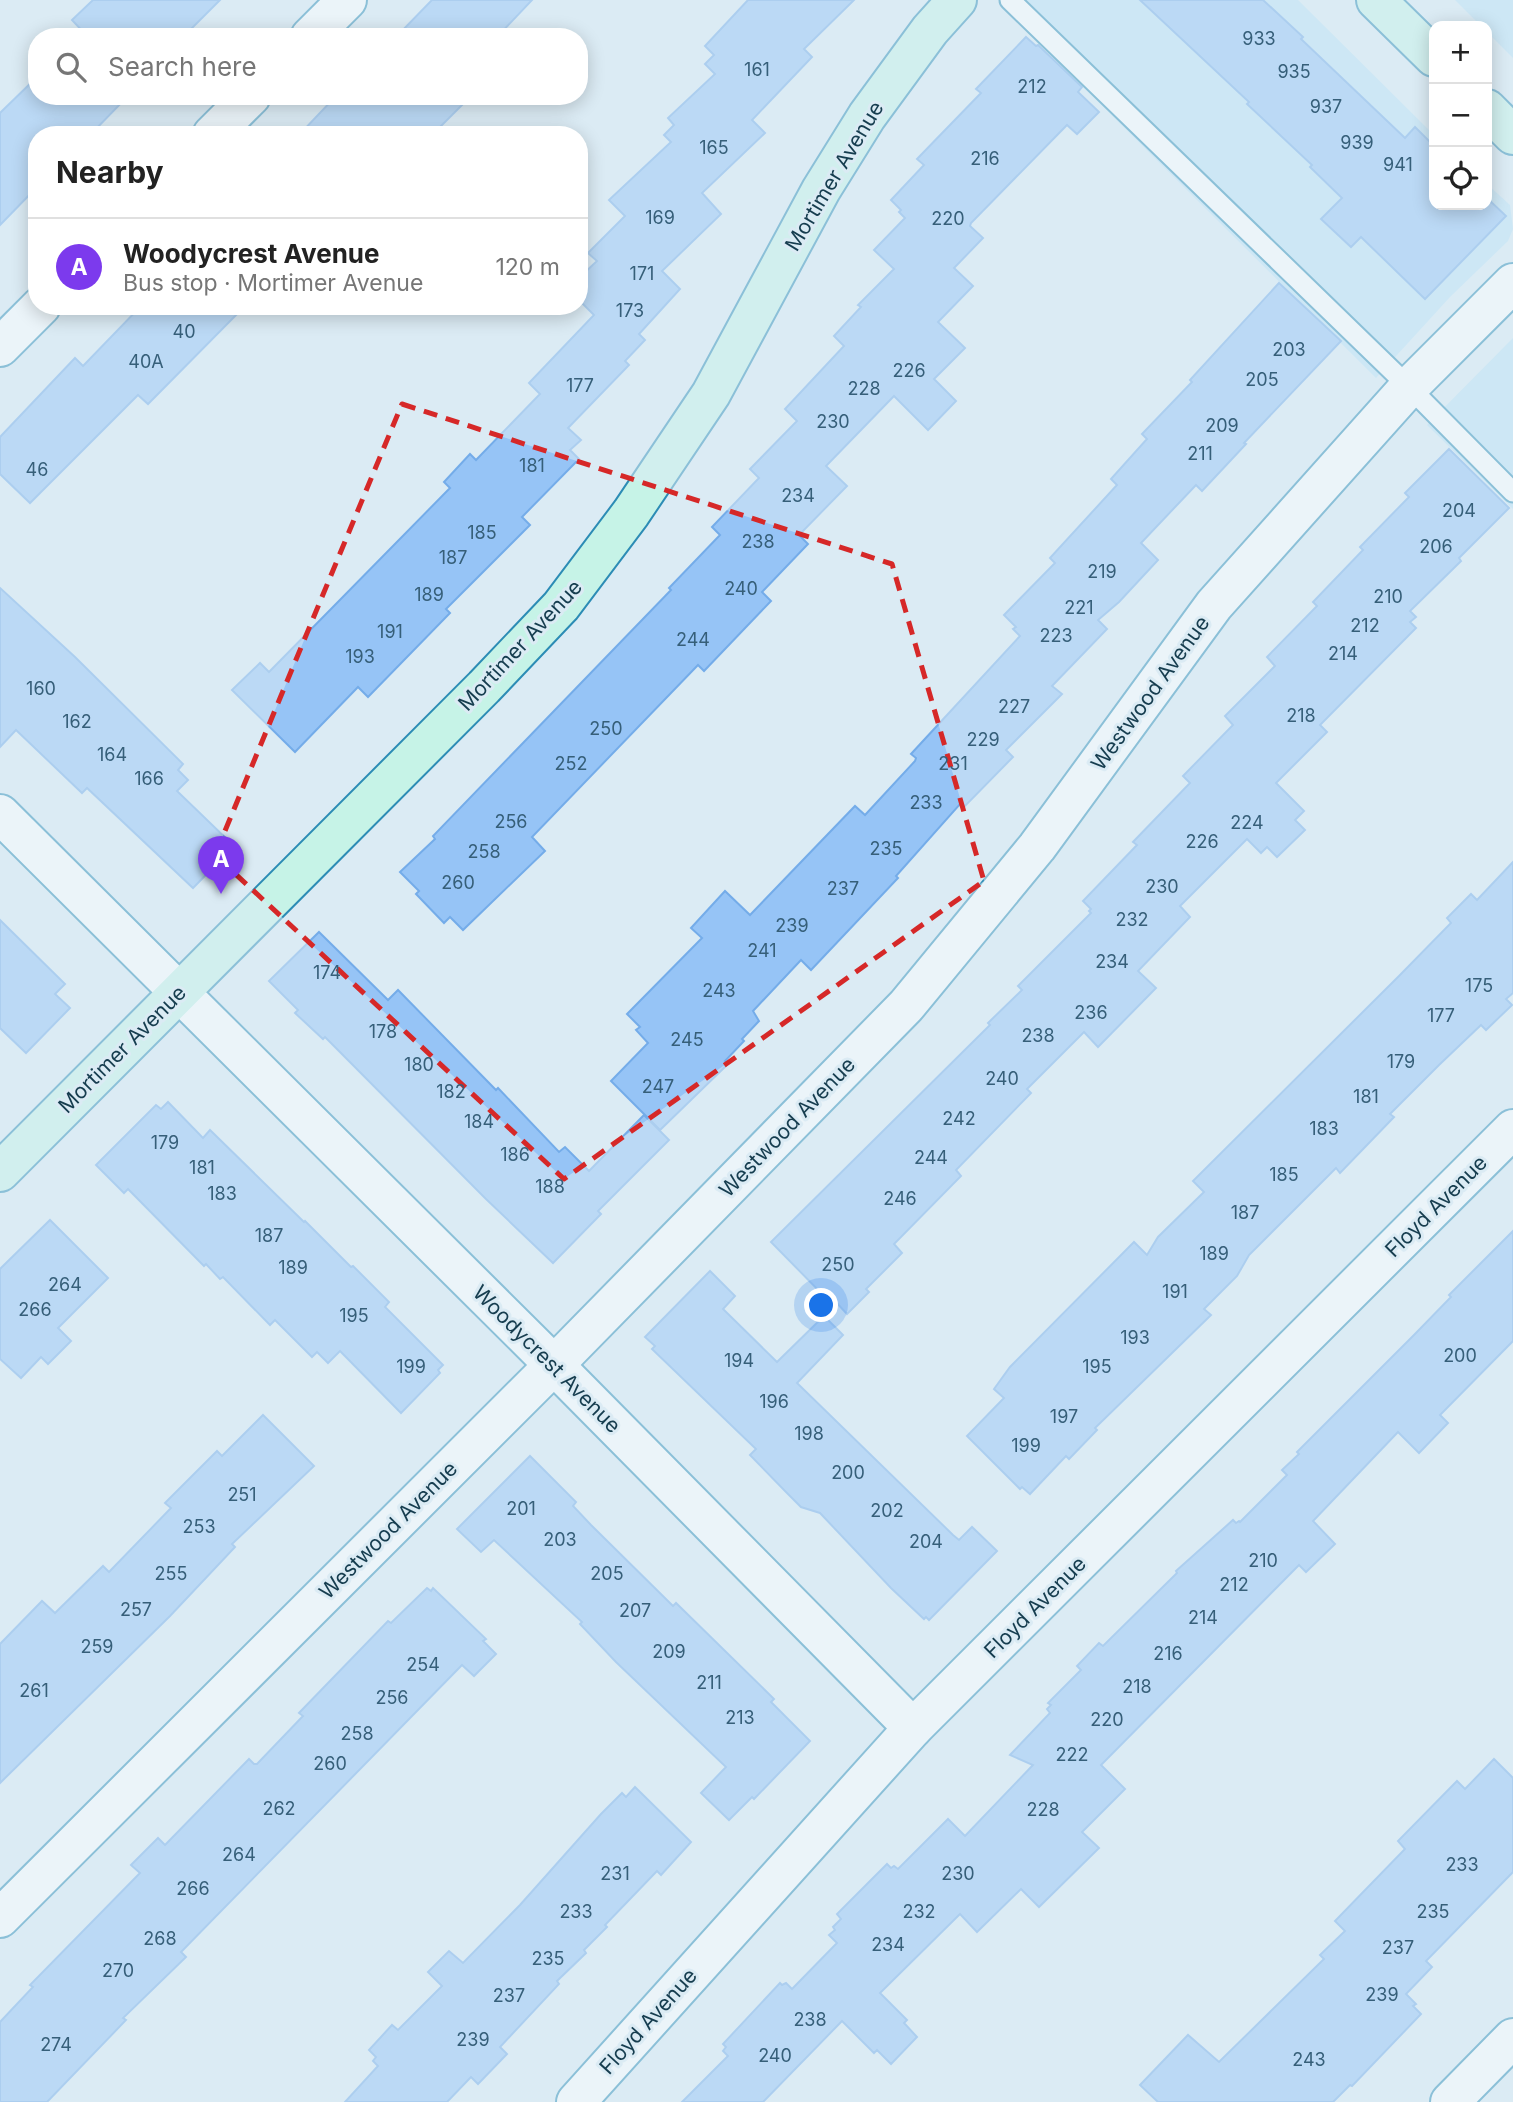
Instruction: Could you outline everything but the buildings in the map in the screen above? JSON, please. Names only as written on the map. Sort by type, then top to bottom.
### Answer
[{"type":"street","points":[[319,28],[347,0]]},
{"type":"street","name":"Mortimer Avenue","points":[[0,1172],[484,687],[561,606],[631,513],[711,394],[821,190],[867,116],[930,30],[957,0]]},
{"type":"street","points":[[1376,0],[1429,52]]},
{"type":"street","points":[[221,126],[242,105]]},
{"type":"street","points":[[1492,114],[1513,135]]},
{"type":"street","name":"Westwood Avenue","points":[[0,1918],[554,1365],[906,1006],[1037,847],[1214,605],[1409,387],[1513,283]]},
{"type":"street","points":[[0,347],[32,315]]},
{"type":"street","name":"Woodycrest Avenue","points":[[0,814],[554,1365],[914,1728]]},
{"type":"street","name":"Floyd Avenue","points":[[576,2102],[914,1728],[1513,1129]]},
{"type":"street","points":[[1450,2102],[1513,2038]]},
{"type":"lane","points":[[1010,0],[1409,387],[1513,492]]},
{"type":"highlighted area","points":[[402,404],[892,564],[984,881],[564,1179],[215,855]]},
{"type":"shaded area","points":[[1026,0],[1298,0],[1429,130],[1429,210],[1492,210],[1492,189],[1510,205],[1513,229],[1508,241],[1450,297],[1376,378],[1011,15]]},
{"type":"shaded area","points":[[1455,0],[1513,0],[1513,58],[1492,37],[1492,21],[1476,21]]},
{"type":"shaded area","points":[[1513,338],[1513,509],[1427,425]]},
{"type":"place","name":"Woodycrest Avenue","points":[[221,894]]}]
